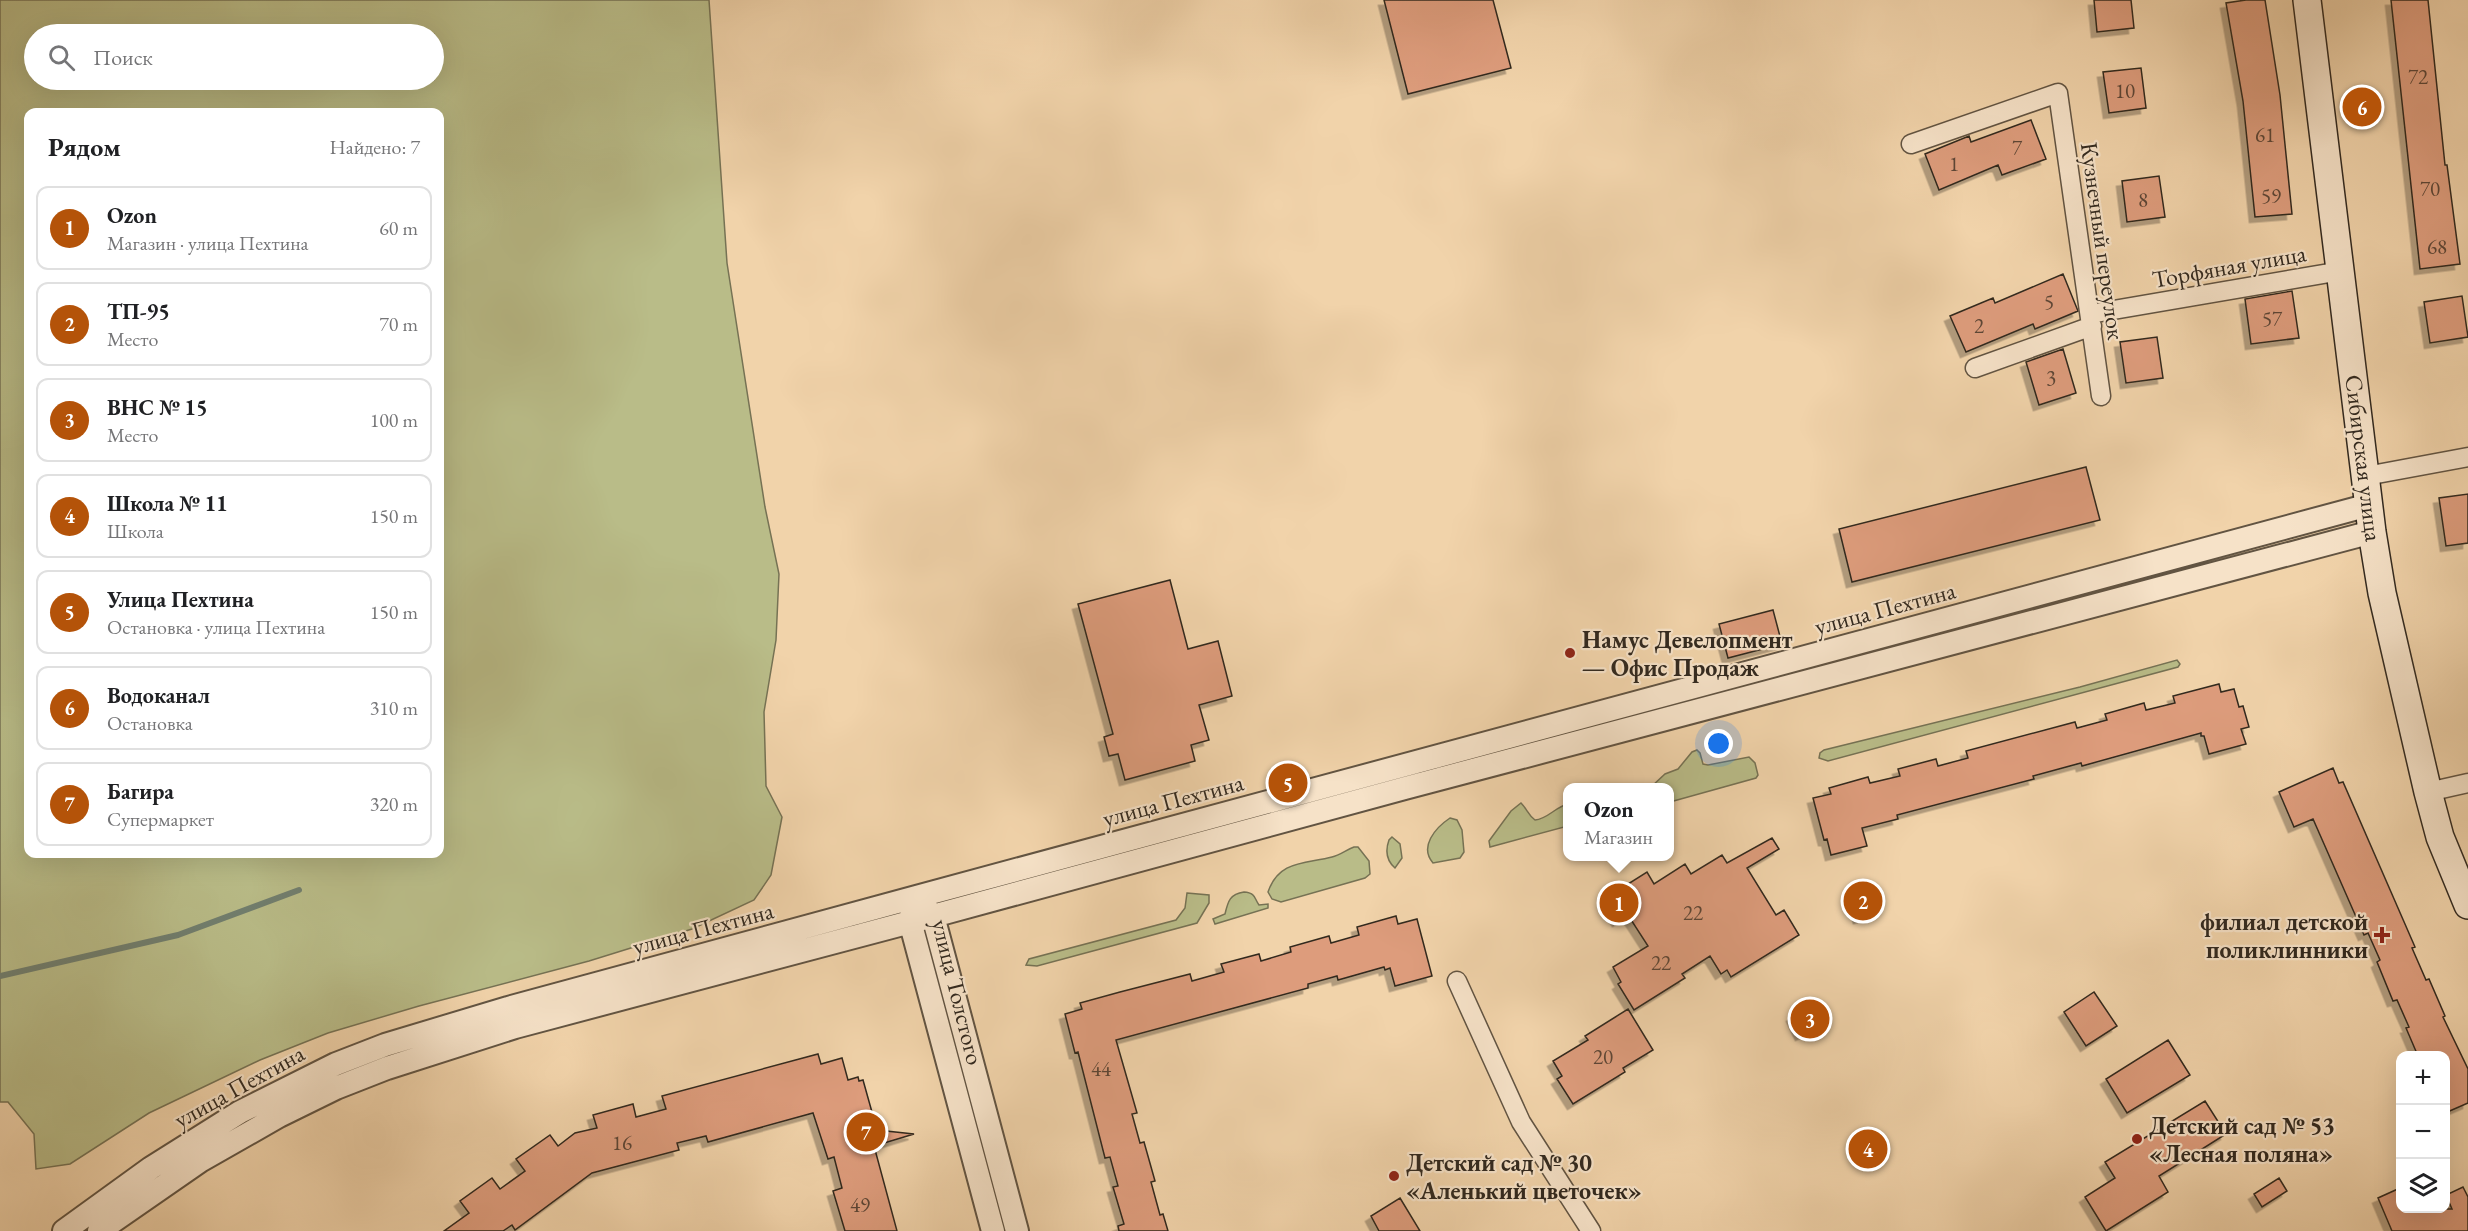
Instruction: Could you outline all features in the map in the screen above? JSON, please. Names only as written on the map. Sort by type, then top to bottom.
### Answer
[{"type":"main road","name":"Сибирская улица","points":[[2307,0],[2372,532],[2382,593],[2440,837],[2468,905]]},
{"type":"street","name":"Кузнечный переулок","points":[[1911,144],[2058,93],[2101,396]]},
{"type":"street","name":"Торфяная улица","points":[[1975,368],[2091,320],[2341,271]]},
{"type":"street","points":[[2366,476],[2468,458]]},
{"type":"street","name":"улица Пехтина","points":[[64,1231],[151,1168],[240,1112],[336,1064],[385,1045],[508,1008],[916,897],[2369,506]]},
{"type":"street","name":"улица Пехтина","points":[[99,1231],[210,1155],[336,1088],[387,1068],[514,1027],[2372,532]]},
{"type":"street","points":[[2428,792],[2468,783]]},
{"type":"street","name":"улица Толстого","points":[[916,897],[933,916],[1017,1231]]},
{"type":"street","name":"улица Толстого","points":[[916,897],[910,921],[993,1231]]},
{"type":"street","points":[[1457,981],[1521,1122],[1591,1231]]},
{"type":"green space","points":[[0,0],[709,0],[727,263],[765,507],[779,574],[776,640],[764,712],[766,786],[782,817],[771,875],[754,900],[692,929],[589,961],[419,1006],[328,1033],[260,1060],[149,1113],[70,1164],[36,1169],[34,1134],[8,1102],[0,1102]]},
{"type":"green space","points":[[2177,660],[2180,664],[2178,667],[1828,761],[1819,758],[1820,753],[1824,750],[2080,687]]},
{"type":"green space","points":[[1697,750],[1703,764],[1708,765],[1749,757],[1755,763],[1758,775],[1756,778],[1674,801],[1674,783],[1655,783],[1665,774],[1678,769],[1692,752]]},
{"type":"green space","points":[[1521,803],[1535,820],[1544,818],[1563,806],[1563,827],[1490,847],[1489,841],[1511,811]]},
{"type":"green space","points":[[1450,818],[1457,820],[1462,830],[1464,852],[1460,858],[1433,863],[1429,857],[1428,844],[1434,832]]},
{"type":"green space","points":[[1392,837],[1400,844],[1402,858],[1395,868],[1388,859],[1387,852],[1389,840]]},
{"type":"green space","points":[[1358,847],[1369,861],[1370,874],[1365,878],[1281,902],[1272,899],[1268,892],[1279,874],[1286,869],[1294,865],[1335,856]]},
{"type":"green space","points":[[1244,892],[1253,895],[1259,905],[1268,904],[1268,908],[1215,924],[1213,919],[1225,914],[1230,899]]},
{"type":"green space","points":[[1187,893],[1209,895],[1209,903],[1197,923],[1037,966],[1026,965],[1029,959],[1176,920],[1185,908]]},
{"type":"building","points":[[1384,0],[1493,0],[1511,68],[1408,94]]},
{"type":"building","points":[[2094,0],[2131,0],[2134,28],[2097,32]]},
{"type":"building","points":[[2265,0],[2280,95],[2292,214],[2255,217],[2243,101],[2226,3]]},
{"type":"building","points":[[2391,0],[2428,0],[2445,165],[2447,165],[2460,264],[2420,269]]},
{"type":"building","points":[[2141,68],[2146,108],[2109,113],[2103,72]]},
{"type":"building","points":[[2031,120],[2046,159],[2002,175],[1998,165],[1939,190],[1925,154],[1969,136],[1971,142]]},
{"type":"building","points":[[2159,176],[2165,217],[2127,222],[2122,181]]},
{"type":"building","points":[[2063,274],[2078,311],[2035,329],[2033,324],[1966,352],[1950,316],[1993,298],[1995,303]]},
{"type":"building","points":[[2292,291],[2299,338],[2251,344],[2245,299]]},
{"type":"building","points":[[2462,296],[2468,337],[2430,343],[2424,302]]},
{"type":"building","points":[[2157,337],[2163,378],[2126,383],[2120,342]]},
{"type":"building","points":[[2063,349],[2076,393],[2039,405],[2026,362]]},
{"type":"building","points":[[2086,467],[2100,520],[1852,582],[1839,529]]},
{"type":"building","points":[[2468,494],[2468,543],[2446,546],[2439,498]]},
{"type":"building","points":[[1170,580],[1188,649],[1218,641],[1232,696],[1199,705],[1209,740],[1191,745],[1195,761],[1125,780],[1118,754],[1109,756],[1104,737],[1113,734],[1078,604]]},
{"type":"building","points":[[1773,610],[1782,644],[1728,658],[1719,624]]},
{"type":"building","points":[[2219,684],[2221,692],[2234,689],[2239,707],[2243,706],[2249,727],[2241,729],[2246,744],[2209,754],[2201,733],[2082,766],[2081,763],[2033,776],[2034,779],[1897,815],[1898,819],[1862,828],[1867,846],[1831,855],[1827,839],[1824,840],[1813,798],[1831,794],[1829,788],[1868,777],[1870,783],[1900,776],[1898,769],[1936,759],[1938,766],[1968,758],[1966,751],[2075,722],[2077,728],[2107,720],[2105,714],[2144,703],[2146,710],[2175,703],[2173,696]]},
{"type":"building","points":[[2333,768],[2339,783],[2343,782],[2415,947],[2412,948],[2426,980],[2429,979],[2445,1016],[2443,1017],[2468,1069],[2468,1103],[2450,1111],[2450,1051],[2416,1051],[2406,1028],[2409,1027],[2397,1000],[2393,1001],[2377,962],[2380,960],[2368,933],[2364,935],[2313,819],[2294,827],[2279,792]]},
{"type":"building","points":[[1772,838],[1779,849],[1747,868],[1776,915],[1784,910],[1799,935],[1731,977],[1727,970],[1721,974],[1710,956],[1682,974],[1685,978],[1634,1010],[1618,984],[1621,982],[1613,967],[1648,946],[1628,915],[1618,921],[1607,905],[1609,896],[1647,872],[1654,884],[1685,864],[1691,874],[1722,855],[1727,863]]},
{"type":"building","points":[[1867,884],[1875,914],[1859,918],[1850,889]]},
{"type":"building","points":[[1396,916],[1398,924],[1417,919],[1432,976],[1395,986],[1390,968],[1385,970],[1384,967],[1338,980],[1337,976],[1308,984],[1308,988],[1116,1040],[1137,1113],[1132,1114],[1140,1143],[1144,1142],[1155,1181],[1151,1182],[1160,1215],[1163,1214],[1168,1231],[1119,1231],[1118,1226],[1124,1224],[1113,1187],[1118,1186],[1110,1157],[1105,1158],[1078,1052],[1075,1053],[1065,1014],[1082,1009],[1080,1003],[1120,992],[1190,974],[1192,981],[1224,972],[1221,964],[1259,954],[1261,961],[1291,952],[1290,947],[1329,936],[1331,943],[1359,935],[1357,927]]},
{"type":"building","points":[[2094,992],[2117,1026],[2086,1046],[2064,1012]]},
{"type":"building","points":[[1818,1003],[1828,1022],[1801,1035],[1792,1016]]},
{"type":"building","points":[[1628,1009],[1653,1050],[1623,1068],[1625,1072],[1573,1104],[1557,1079],[1562,1076],[1553,1061],[1588,1040],[1585,1036]]},
{"type":"building","points":[[2168,1040],[2190,1075],[2127,1113],[2106,1079]]},
{"type":"building","points":[[818,1054],[821,1064],[842,1058],[848,1080],[858,1077],[859,1081],[863,1080],[877,1130],[914,1134],[874,1146],[897,1231],[845,1231],[833,1191],[842,1188],[834,1157],[828,1159],[813,1113],[708,1142],[706,1136],[677,1143],[679,1150],[592,1173],[515,1230],[512,1225],[503,1231],[444,1231],[469,1213],[460,1201],[492,1178],[500,1189],[525,1171],[516,1159],[550,1135],[558,1146],[575,1133],[597,1128],[593,1115],[633,1104],[636,1117],[666,1109],[662,1096]]},
{"type":"building","points":[[2205,1101],[2226,1134],[2159,1176],[2168,1192],[2106,1231],[2085,1197],[2115,1178],[2105,1162]]},
{"type":"building","points":[[2279,1178],[2287,1191],[2262,1207],[2254,1194]]},
{"type":"building","points":[[2463,1187],[2468,1197],[2468,1231],[2392,1231],[2378,1198],[2396,1190],[2396,1213],[2450,1213],[2452,1209],[2450,1193]]},
{"type":"building","points":[[1400,1198],[1420,1231],[1379,1231],[1371,1216]]},
{"type":"waterway","points":[[0,976],[178,935],[299,890]]},
{"type":"place","name":"Водоканал","points":[[2362,107]]},
{"type":"place","name":"Намус Девелопмент — Офис Продаж","points":[[1570,653]]},
{"type":"place","name":"Улица Пехтина","points":[[1288,783]]},
{"type":"place","name":"ТП-95","points":[[1863,901]]},
{"type":"place","name":"Ozon","points":[[1619,903]]},
{"type":"place","name":"филиал детской поликлинники","points":[[2382,935]]},
{"type":"place","name":"ВНС № 15","points":[[1810,1019]]},
{"type":"place","name":"Багира","points":[[866,1132]]},
{"type":"place","name":"Детский сад № 53 «Лесная поляна»","points":[[2137,1139]]},
{"type":"place","name":"Школа № 11","points":[[1868,1149]]},
{"type":"place","name":"Детский сад № 30 «Аленький цветочек»","points":[[1394,1176]]}]
